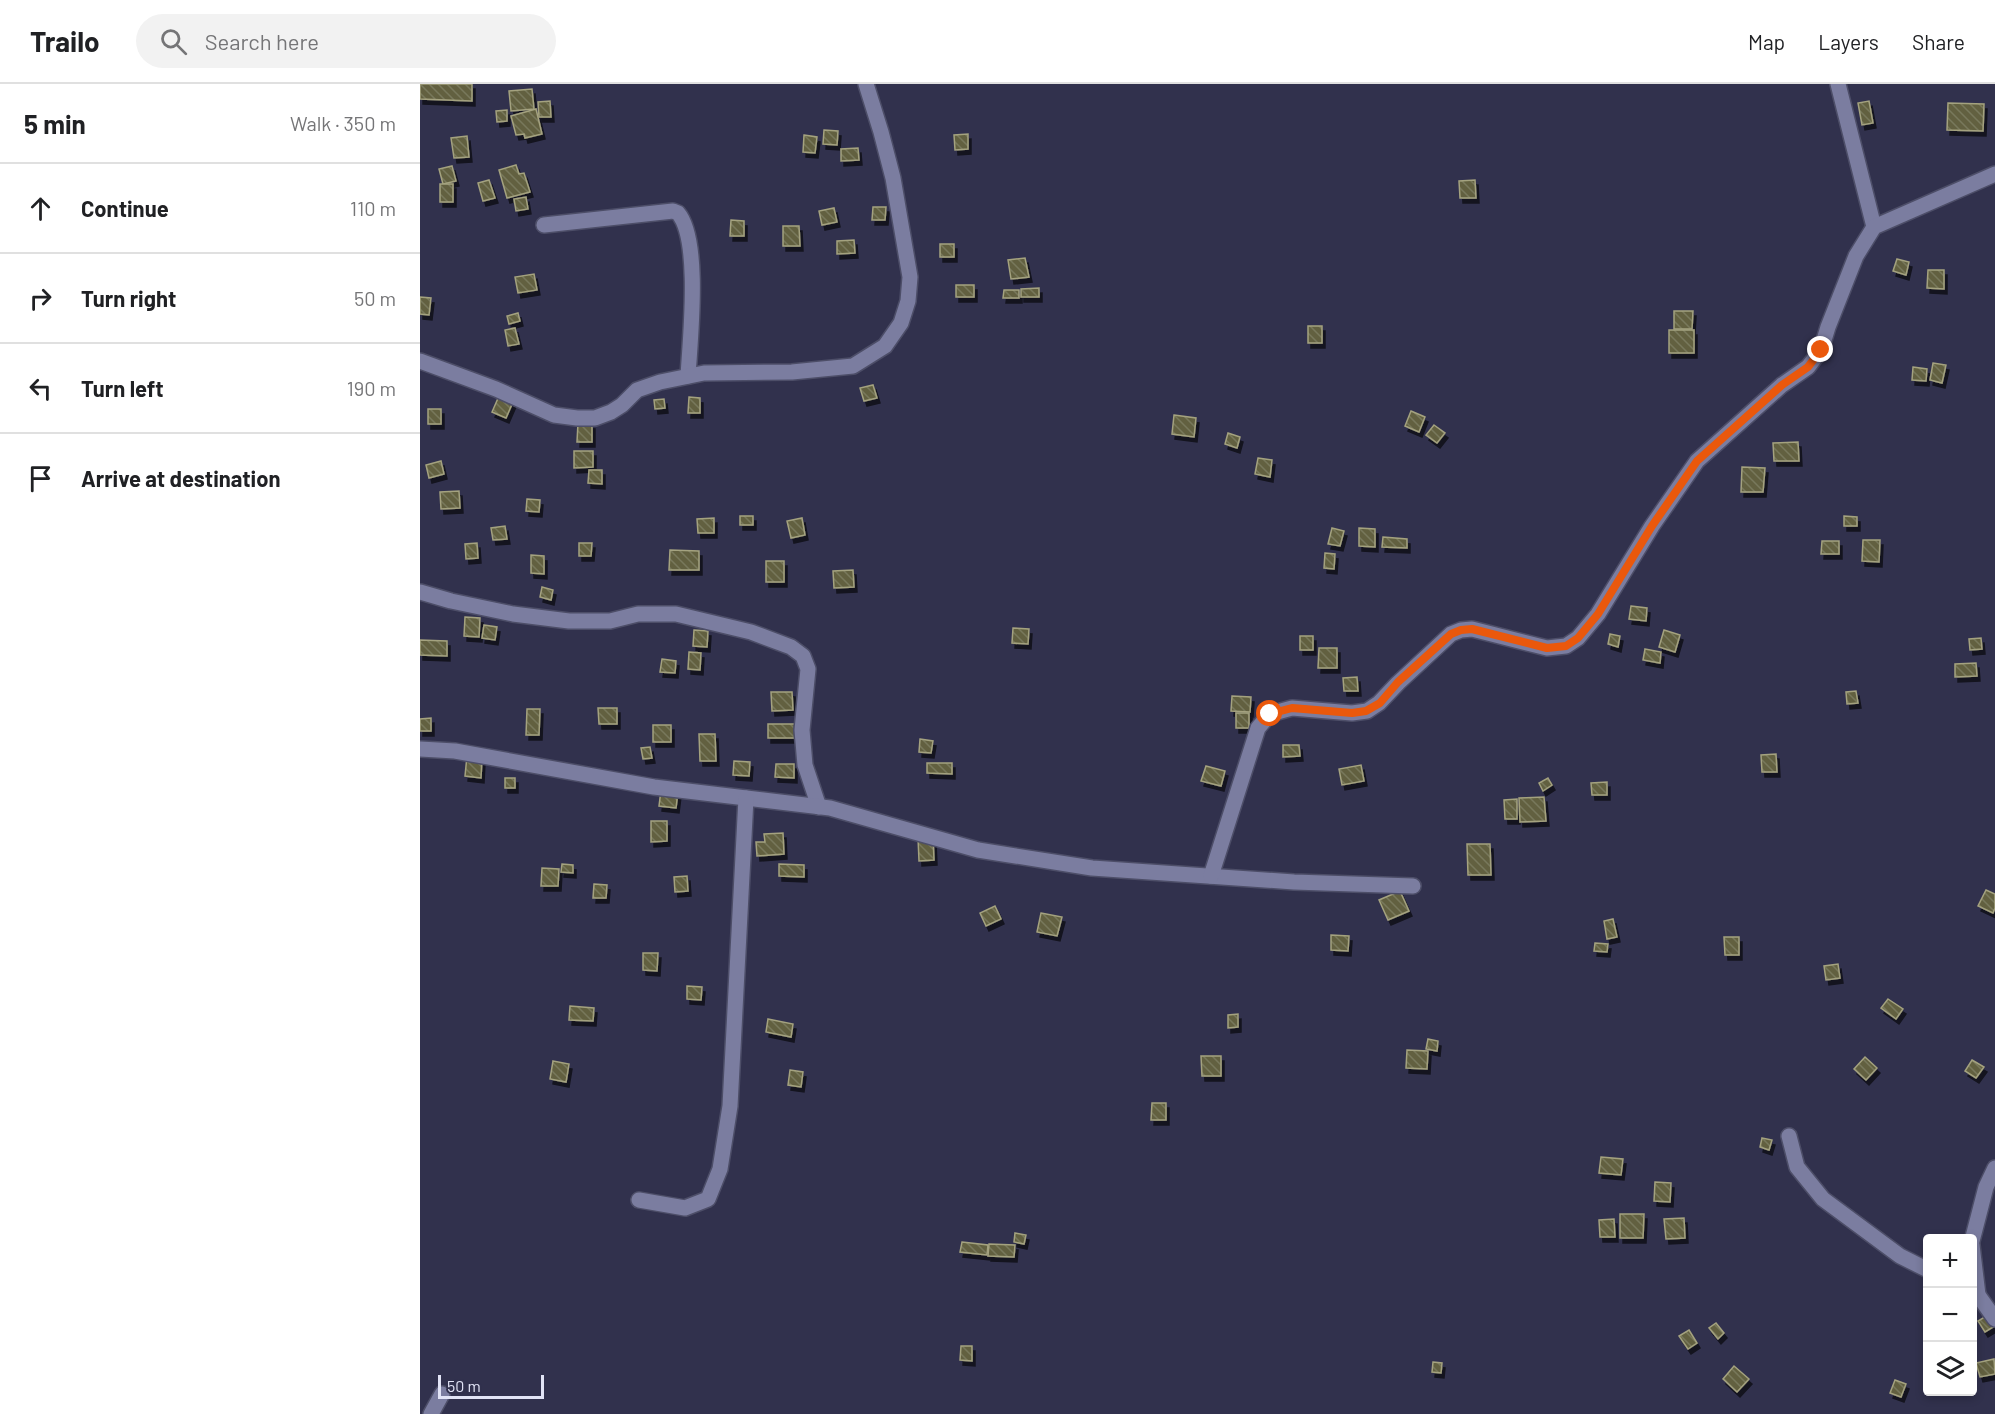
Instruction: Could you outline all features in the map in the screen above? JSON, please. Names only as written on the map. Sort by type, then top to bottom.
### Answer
[{"type":"street","points":[[420,361],[496,388],[554,415],[578,418],[595,418],[611,412],[637,390],[660,381],[704,373],[792,372],[853,366],[885,346],[901,323],[908,301],[910,277],[893,178],[882,132],[866,84]]},
{"type":"street","points":[[1838,84],[1874,227]]},
{"type":"street","points":[[1211,876],[1258,728],[1270,714],[1292,708],[1352,713],[1366,711],[1380,703],[1398,682],[1438,644],[1461,630],[1472,629],[1547,648],[1566,646],[1578,638],[1598,614],[1652,526],[1697,461],[1782,385],[1808,367],[1821,350],[1857,256],[1874,227],[1995,174]]},
{"type":"street","points":[[543,225],[673,211],[678,213],[685,223],[693,289],[688,376]]},
{"type":"street","points":[[420,592],[513,614],[569,621],[610,621],[638,614],[675,614],[751,632],[791,646],[803,656],[808,669],[802,730],[805,765],[819,807]]},
{"type":"street","points":[[420,749],[455,751],[654,787],[830,808],[978,850],[1092,867],[1294,882],[1413,886]]},
{"type":"street","points":[[639,1200],[685,1208],[708,1199],[720,1169],[730,1106],[746,798]]},
{"type":"street","points":[[1789,1136],[1797,1167],[1824,1198],[1900,1256],[1923,1268]]},
{"type":"street","points":[[1974,1234],[1986,1187],[1995,1168]]},
{"type":"street","points":[[1977,1296],[1995,1319]]},
{"type":"street","points":[[431,1414],[442,1394]]},
{"type":"building","points":[[420,84],[472,84],[472,101],[420,99]]},
{"type":"building","points":[[532,89],[534,109],[511,111],[509,91]]},
{"type":"building","points":[[550,101],[551,117],[539,117],[538,102]]},
{"type":"building","points":[[1869,101],[1873,123],[1862,125],[1858,103]]},
{"type":"building","points":[[1948,103],[1984,104],[1983,131],[1947,130]]},
{"type":"building","points":[[536,109],[542,134],[525,138],[524,134],[516,135],[511,116]]},
{"type":"building","points":[[507,110],[507,121],[497,122],[496,111]]},
{"type":"building","points":[[824,130],[838,131],[837,145],[823,144]]},
{"type":"building","points":[[968,134],[968,149],[955,150],[954,135]]},
{"type":"building","points":[[804,135],[817,137],[815,153],[803,152]]},
{"type":"building","points":[[467,136],[469,157],[454,158],[451,138]]},
{"type":"building","points":[[858,148],[859,160],[841,161],[841,149]]},
{"type":"building","points":[[516,165],[519,174],[524,173],[530,192],[507,198],[499,170]]},
{"type":"building","points":[[452,166],[456,181],[443,184],[439,169]]},
{"type":"building","points":[[489,180],[495,198],[483,201],[478,183]]},
{"type":"building","points":[[1475,180],[1476,198],[1460,198],[1459,181]]},
{"type":"building","points":[[440,184],[453,184],[453,202],[440,202]]},
{"type":"building","points":[[526,197],[528,209],[516,211],[514,199]]},
{"type":"building","points":[[873,207],[886,207],[885,220],[872,220]]},
{"type":"building","points":[[834,208],[837,222],[822,225],[819,211]]},
{"type":"building","points":[[731,220],[744,221],[744,236],[730,236]]},
{"type":"building","points":[[783,226],[799,226],[800,246],[783,246]]},
{"type":"building","points":[[854,240],[855,253],[837,254],[837,241]]},
{"type":"building","points":[[940,244],[954,244],[954,257],[940,257]]},
{"type":"building","points":[[1025,258],[1029,277],[1011,279],[1008,260]]},
{"type":"building","points":[[1897,259],[1909,262],[1906,275],[1893,271]]},
{"type":"building","points":[[1928,270],[1944,270],[1944,289],[1927,288]]},
{"type":"building","points":[[534,274],[537,290],[518,293],[515,277]]},
{"type":"building","points":[[956,285],[974,285],[974,297],[956,297]]},
{"type":"building","points":[[1039,288],[1039,297],[1021,297],[1021,289]]},
{"type":"building","points":[[1004,290],[1019,290],[1019,298],[1003,298]]},
{"type":"building","points":[[420,297],[431,298],[429,315],[420,314]]},
{"type":"building","points":[[1674,311],[1693,311],[1692,329],[1674,329]]},
{"type":"building","points":[[518,313],[520,321],[509,324],[507,316]]},
{"type":"building","points":[[1308,326],[1322,326],[1322,343],[1308,343]]},
{"type":"building","points":[[515,328],[519,344],[508,346],[505,330]]},
{"type":"building","points":[[1669,330],[1694,330],[1694,353],[1669,353]]},
{"type":"building","points":[[1933,363],[1946,365],[1942,383],[1930,380]]},
{"type":"building","points":[[1913,367],[1927,369],[1926,381],[1912,380]]},
{"type":"building","points":[[873,385],[877,398],[864,401],[860,388]]},
{"type":"building","points":[[499,396],[513,402],[506,418],[492,412]]},
{"type":"building","points":[[689,397],[700,398],[700,413],[688,413]]},
{"type":"building","points":[[664,399],[665,408],[655,409],[654,400]]},
{"type":"building","points":[[428,409],[441,409],[441,424],[428,424]]},
{"type":"building","points":[[1411,411],[1425,417],[1419,432],[1405,426]]},
{"type":"building","points":[[1174,415],[1196,418],[1194,437],[1172,434]]},
{"type":"building","points":[[578,423],[592,424],[592,442],[577,442]]},
{"type":"building","points":[[1434,425],[1445,433],[1437,443],[1426,435]]},
{"type":"building","points":[[1228,433],[1240,437],[1237,448],[1225,444]]},
{"type":"building","points":[[1798,442],[1799,461],[1774,461],[1773,443]]},
{"type":"building","points":[[574,451],[593,451],[593,467],[574,468]]},
{"type":"building","points":[[1258,458],[1272,460],[1270,477],[1255,474]]},
{"type":"building","points":[[441,461],[444,474],[429,478],[426,465]]},
{"type":"building","points":[[1742,467],[1765,468],[1763,492],[1741,492]]},
{"type":"building","points":[[589,470],[602,470],[602,484],[588,483]]},
{"type":"building","points":[[459,491],[460,508],[441,509],[440,492]]},
{"type":"building","points":[[527,499],[540,500],[539,512],[526,511]]},
{"type":"building","points":[[740,516],[753,516],[753,525],[740,525]]},
{"type":"building","points":[[1844,516],[1857,517],[1857,526],[1844,526]]},
{"type":"building","points":[[714,518],[714,533],[698,533],[697,519]]},
{"type":"building","points":[[802,518],[805,535],[791,538],[787,521]]},
{"type":"building","points":[[505,526],[507,539],[493,540],[491,528]]},
{"type":"building","points":[[1332,528],[1344,531],[1340,546],[1328,544]]},
{"type":"building","points":[[1359,528],[1375,529],[1375,547],[1359,546]]},
{"type":"building","points":[[1383,537],[1407,539],[1407,548],[1382,547]]},
{"type":"building","points":[[1863,540],[1880,540],[1879,562],[1862,561]]},
{"type":"building","points":[[1822,541],[1839,541],[1839,554],[1821,554]]},
{"type":"building","points":[[477,543],[478,558],[466,559],[465,544]]},
{"type":"building","points":[[579,543],[592,543],[591,556],[579,556]]},
{"type":"building","points":[[670,550],[699,551],[699,570],[669,570]]},
{"type":"building","points":[[1325,553],[1335,554],[1334,569],[1324,568]]},
{"type":"building","points":[[531,555],[544,556],[544,574],[531,573]]},
{"type":"building","points":[[766,561],[784,561],[784,582],[766,582]]},
{"type":"building","points":[[853,570],[854,587],[834,588],[833,571]]},
{"type":"building","points":[[542,587],[553,590],[551,600],[540,597]]},
{"type":"building","points":[[1631,606],[1647,608],[1646,621],[1629,619]]},
{"type":"building","points":[[465,617],[480,618],[479,637],[464,636]]},
{"type":"building","points":[[484,625],[497,627],[495,640],[482,638]]},
{"type":"building","points":[[1013,628],[1029,629],[1028,644],[1012,643]]},
{"type":"building","points":[[694,630],[708,631],[707,647],[693,646]]},
{"type":"building","points":[[1664,630],[1680,635],[1675,652],[1659,647]]},
{"type":"building","points":[[1610,634],[1620,636],[1618,647],[1608,644]]},
{"type":"building","points":[[1300,636],[1313,636],[1313,650],[1300,650]]},
{"type":"building","points":[[1981,638],[1982,649],[1970,650],[1969,639]]},
{"type":"building","points":[[420,640],[447,641],[447,656],[420,655]]},
{"type":"building","points":[[1319,648],[1337,648],[1337,668],[1318,668]]},
{"type":"building","points":[[1645,649],[1661,652],[1660,663],[1643,660]]},
{"type":"building","points":[[689,652],[701,653],[700,670],[688,669]]},
{"type":"building","points":[[662,659],[676,661],[675,673],[660,672]]},
{"type":"building","points":[[1976,663],[1977,676],[1955,677],[1955,664]]},
{"type":"building","points":[[1357,677],[1358,691],[1344,691],[1343,678]]},
{"type":"building","points":[[1856,691],[1858,703],[1847,704],[1846,692]]},
{"type":"building","points":[[771,692],[792,692],[793,710],[772,711]]},
{"type":"building","points":[[1232,696],[1251,697],[1250,712],[1231,711]]},
{"type":"building","points":[[598,708],[617,708],[617,724],[599,724]]},
{"type":"building","points":[[527,709],[540,709],[539,735],[526,735]]},
{"type":"building","points":[[1236,713],[1249,713],[1249,728],[1236,728]]},
{"type":"building","points":[[431,718],[431,731],[420,731],[420,719]]},
{"type":"building","points":[[768,724],[802,724],[802,738],[768,738]]},
{"type":"building","points":[[653,725],[671,725],[671,742],[653,742]]},
{"type":"building","points":[[699,734],[715,734],[716,761],[700,761]]},
{"type":"building","points":[[920,739],[933,741],[931,753],[919,752]]},
{"type":"building","points":[[1283,745],[1299,745],[1300,756],[1283,757]]},
{"type":"building","points":[[650,747],[652,758],[643,759],[641,748]]},
{"type":"building","points":[[1776,754],[1777,772],[1762,772],[1761,755]]},
{"type":"building","points":[[467,756],[482,758],[481,778],[465,776]]},
{"type":"building","points":[[734,761],[750,762],[749,776],[733,775]]},
{"type":"building","points":[[927,763],[952,763],[952,774],[927,773]]},
{"type":"building","points":[[776,764],[794,764],[794,778],[775,777]]},
{"type":"building","points":[[1361,765],[1364,781],[1342,785],[1339,769]]},
{"type":"building","points":[[1206,766],[1225,771],[1221,786],[1201,781]]},
{"type":"building","points":[[505,778],[515,778],[515,788],[505,788]]},
{"type":"building","points":[[1548,778],[1552,785],[1543,791],[1539,783]]},
{"type":"building","points":[[1607,782],[1607,795],[1592,795],[1591,783]]},
{"type":"building","points":[[661,790],[678,792],[676,808],[659,806]]},
{"type":"building","points":[[1544,797],[1546,821],[1520,822],[1519,798]]},
{"type":"building","points":[[1517,799],[1517,819],[1505,819],[1504,800]]},
{"type":"building","points":[[651,821],[667,821],[667,841],[651,842]]},
{"type":"building","points":[[783,833],[784,854],[757,856],[756,842],[765,842],[764,834]]},
{"type":"building","points":[[933,837],[934,860],[919,861],[918,838]]},
{"type":"building","points":[[1467,844],[1490,844],[1491,875],[1468,875]]},
{"type":"building","points":[[562,864],[573,865],[573,873],[561,872]]},
{"type":"building","points":[[779,864],[804,865],[804,877],[779,876]]},
{"type":"building","points":[[542,868],[559,869],[558,886],[541,886]]},
{"type":"building","points":[[687,876],[688,891],[675,892],[674,877]]},
{"type":"building","points":[[594,884],[607,885],[606,898],[593,898]]},
{"type":"building","points":[[1986,890],[1995,894],[1993,913],[1978,906]]},
{"type":"building","points":[[1400,891],[1409,911],[1388,920],[1379,900]]},
{"type":"building","points":[[995,906],[1001,919],[986,926],[980,913]]},
{"type":"building","points":[[1041,913],[1062,917],[1057,936],[1037,932]]},
{"type":"building","points":[[1613,919],[1617,937],[1607,939],[1604,921]]},
{"type":"building","points":[[1331,935],[1349,936],[1348,951],[1331,950]]},
{"type":"building","points":[[1724,937],[1739,937],[1739,955],[1725,955]]},
{"type":"building","points":[[1595,943],[1608,944],[1607,952],[1594,951]]},
{"type":"building","points":[[643,953],[658,953],[657,971],[643,970]]},
{"type":"building","points":[[1838,964],[1840,978],[1826,980],[1824,966]]},
{"type":"building","points":[[687,986],[702,987],[701,1000],[687,999]]},
{"type":"building","points":[[1888,999],[1903,1009],[1896,1019],[1881,1008]]},
{"type":"building","points":[[570,1006],[594,1008],[593,1021],[569,1020]]},
{"type":"building","points":[[1238,1014],[1238,1027],[1228,1028],[1228,1015]]},
{"type":"building","points":[[768,1019],[793,1024],[791,1037],[766,1032]]},
{"type":"building","points":[[1428,1039],[1438,1041],[1437,1051],[1426,1049]]},
{"type":"building","points":[[1407,1050],[1428,1051],[1427,1069],[1406,1068]]},
{"type":"building","points":[[1201,1056],[1221,1056],[1221,1076],[1202,1076]]},
{"type":"building","points":[[1865,1057],[1877,1068],[1866,1080],[1854,1069]]},
{"type":"building","points":[[1972,1060],[1984,1067],[1976,1078],[1965,1071]]},
{"type":"building","points":[[553,1061],[569,1064],[566,1082],[550,1079]]},
{"type":"building","points":[[790,1070],[803,1072],[801,1087],[788,1085]]},
{"type":"building","points":[[1152,1103],[1166,1103],[1166,1120],[1151,1120]]},
{"type":"building","points":[[1762,1138],[1772,1140],[1769,1150],[1760,1147]]},
{"type":"building","points":[[1601,1157],[1623,1159],[1621,1175],[1599,1173]]},
{"type":"building","points":[[1655,1182],[1671,1183],[1670,1202],[1654,1201]]},
{"type":"building","points":[[1620,1214],[1644,1214],[1643,1238],[1620,1238]]},
{"type":"building","points":[[1684,1218],[1685,1238],[1666,1239],[1664,1219]]},
{"type":"building","points":[[1614,1219],[1615,1237],[1600,1237],[1599,1220]]},
{"type":"building","points":[[1015,1233],[1026,1235],[1024,1244],[1014,1242]]},
{"type":"building","points":[[962,1242],[988,1245],[987,1255],[960,1252]]},
{"type":"building","points":[[989,1244],[1015,1245],[1014,1257],[988,1256]]},
{"type":"building","points":[[1988,1315],[1995,1326],[1985,1332],[1978,1321]]},
{"type":"building","points":[[1716,1323],[1724,1333],[1718,1339],[1709,1328]]},
{"type":"building","points":[[1689,1330],[1697,1343],[1688,1349],[1679,1336]]},
{"type":"building","points":[[961,1346],[972,1346],[972,1361],[960,1360]]},
{"type":"building","points":[[1994,1359],[1995,1374],[1980,1377],[1977,1363]]},
{"type":"building","points":[[1433,1362],[1442,1363],[1441,1373],[1432,1372]]},
{"type":"building","points":[[1734,1366],[1749,1379],[1737,1392],[1723,1379]]},
{"type":"building","points":[[1895,1380],[1906,1384],[1901,1397],[1890,1393]]},
{"type":"route","points":[[1270,714],[1292,708],[1352,713],[1366,711],[1380,703],[1398,682],[1438,644],[1461,630],[1472,629],[1547,648],[1566,646],[1578,638],[1598,614],[1652,526],[1697,461],[1782,385],[1808,367],[1821,350]]}]
